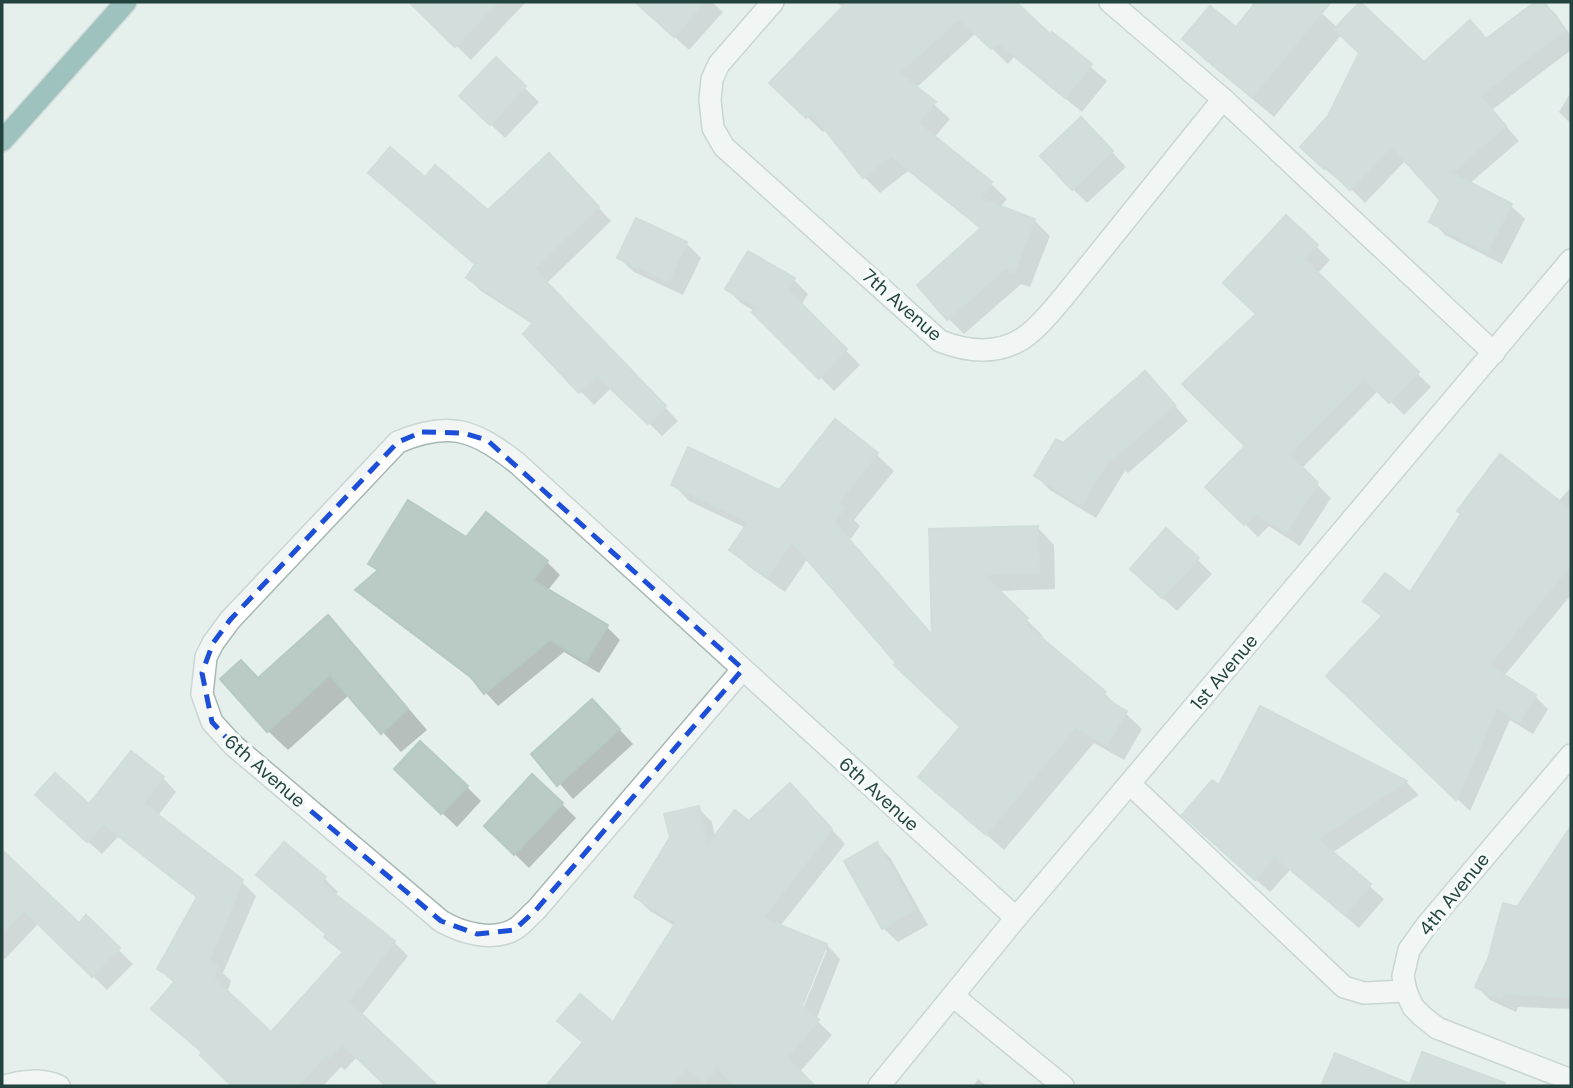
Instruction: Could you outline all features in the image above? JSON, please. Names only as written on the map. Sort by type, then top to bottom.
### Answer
[{"type":"highway","points":[[2,141],[126,2]]},
{"type":"street","name":"7th Avenue","points":[[773,2],[719,64],[712,79],[710,100],[713,128],[724,147],[940,341],[960,349],[980,351],[1002,348],[1024,338],[1058,303],[1223,99]]},
{"type":"street","points":[[1110,2],[1223,99],[1494,353]]},
{"type":"street","name":"1st Avenue","points":[[879,1086],[1016,918],[1571,260]]},
{"type":"street","name":"6th Avenue","points":[[743,669],[536,910],[514,930],[495,934],[477,934],[453,928],[441,921],[233,745],[212,722],[202,694],[206,657],[230,620],[398,442],[422,432],[443,430],[463,433],[487,440],[517,463],[743,669],[1016,918]]},
{"type":"street","name":"4th Avenue","points":[[1406,991],[1403,976],[1409,950],[1426,926],[1571,755]]},
{"type":"street","points":[[1130,784],[1345,987],[1364,993],[1406,991],[1413,1007],[1437,1028],[1571,1080]]},
{"type":"street","points":[[953,996],[1063,1086]]},
{"type":"street","points":[[5,1086],[33,1081],[59,1086]]},
{"type":"highlighted area","points":[[422,432],[463,433],[487,440],[743,669],[536,910],[514,930],[477,934],[441,921],[233,745],[212,722],[202,673],[213,643],[230,620],[398,442]]},
{"type":"building","points":[[409,2],[498,2],[455,47]]},
{"type":"building","points":[[635,2],[705,2],[674,37]]},
{"type":"building","points":[[847,2],[1016,2],[1050,34],[1052,32],[1092,64],[1065,98],[998,43],[991,49],[959,19],[899,73],[936,102],[918,123],[992,182],[980,198],[1035,219],[1014,273],[1005,269],[947,320],[917,285],[981,228],[891,156],[863,178],[811,112],[806,118],[769,83]]},
{"type":"building","points":[[1256,2],[1331,2],[1252,97],[1182,39],[1210,6],[1236,27]]},
{"type":"building","points":[[1360,2],[1424,62],[1470,20],[1486,39],[1535,2],[1544,2],[1565,30],[1480,96],[1506,126],[1452,173],[1512,204],[1487,252],[1429,222],[1440,200],[1392,147],[1350,190],[1300,147],[1328,116],[1359,53],[1334,29]]},
{"type":"building","points":[[496,57],[526,86],[490,125],[459,96]]},
{"type":"building","points":[[1081,117],[1113,151],[1072,190],[1040,156]]},
{"type":"building","points":[[390,147],[425,177],[435,165],[488,210],[549,153],[599,207],[534,269],[666,406],[648,424],[597,376],[579,393],[523,334],[534,322],[466,278],[475,264],[368,173]]},
{"type":"building","points":[[1286,215],[1318,245],[1304,259],[1419,372],[1389,403],[1364,378],[1289,454],[1318,483],[1286,533],[1255,513],[1244,525],[1205,487],[1245,446],[1182,384],[1256,314],[1223,283]]},
{"type":"building","points":[[636,218],[687,242],[669,282],[617,258]]},
{"type":"building","points":[[748,251],[795,278],[788,290],[847,349],[819,379],[752,312],[757,308],[725,289]]},
{"type":"building","points":[[1145,371],[1175,405],[1112,460],[1110,458],[1082,505],[1034,476],[1056,439],[1063,443]]},
{"type":"building","points":[[835,419],[878,453],[838,503],[844,508],[834,522],[932,635],[929,529],[1038,526],[1039,573],[983,575],[1028,618],[1024,623],[1106,692],[1102,697],[1127,711],[1107,745],[1076,727],[986,835],[918,777],[960,727],[894,665],[896,663],[792,542],[767,577],[729,550],[748,522],[671,485],[688,447],[779,490]]},
{"type":"building","points":[[1500,454],[1571,510],[1571,565],[1489,665],[1536,695],[1519,722],[1497,708],[1456,800],[1326,676],[1382,616],[1363,601],[1385,573],[1410,592],[1461,514],[1457,511]]},
{"type":"building","points":[[408,500],[466,537],[486,512],[548,561],[533,580],[608,625],[586,662],[550,640],[484,694],[469,675],[355,590],[378,570],[368,564]]},
{"type":"building","points":[[1166,528],[1199,558],[1162,598],[1130,569]]},
{"type":"building","points":[[328,615],[408,709],[381,734],[330,675],[267,732],[220,679],[241,660],[258,678]]},
{"type":"building","points":[[592,699],[620,729],[557,786],[531,754]]},
{"type":"building","points":[[1260,706],[1407,781],[1318,839],[1371,884],[1345,915],[1275,857],[1255,880],[1182,815],[1212,780],[1219,785]]},
{"type":"building","points":[[420,741],[468,786],[441,814],[394,769]]},
{"type":"building","points":[[131,751],[164,777],[143,803],[243,880],[209,962],[218,966],[214,978],[271,1032],[343,952],[324,937],[326,934],[256,875],[284,842],[326,877],[321,883],[395,941],[349,1002],[438,1086],[386,1086],[342,1044],[330,1058],[327,1054],[297,1086],[232,1086],[200,1055],[202,1052],[151,1009],[176,980],[157,969],[197,897],[103,824],[87,842],[35,795],[55,773],[89,804]]},
{"type":"building","points":[[532,774],[563,803],[514,855],[484,826]]},
{"type":"building","points":[[790,783],[832,829],[763,918],[827,944],[802,1006],[819,1020],[787,1058],[815,1086],[735,1086],[717,1068],[704,1083],[687,1069],[670,1086],[546,1086],[583,1042],[557,1021],[580,994],[613,1022],[676,922],[634,897],[670,837],[664,814],[699,806],[707,845],[735,810],[749,821]]},
{"type":"building","points":[[1571,826],[1571,997],[1505,994],[1502,1000],[1475,987],[1488,959],[1503,903],[1517,907]]},
{"type":"building","points":[[877,842],[915,910],[882,929],[844,861]]},
{"type":"building","points":[[2,850],[79,923],[86,915],[120,948],[92,977],[24,910],[2,934]]},
{"type":"building","points":[[1422,1052],[1505,1083],[1504,1086],[1321,1086],[1335,1053],[1410,1084]]}]
